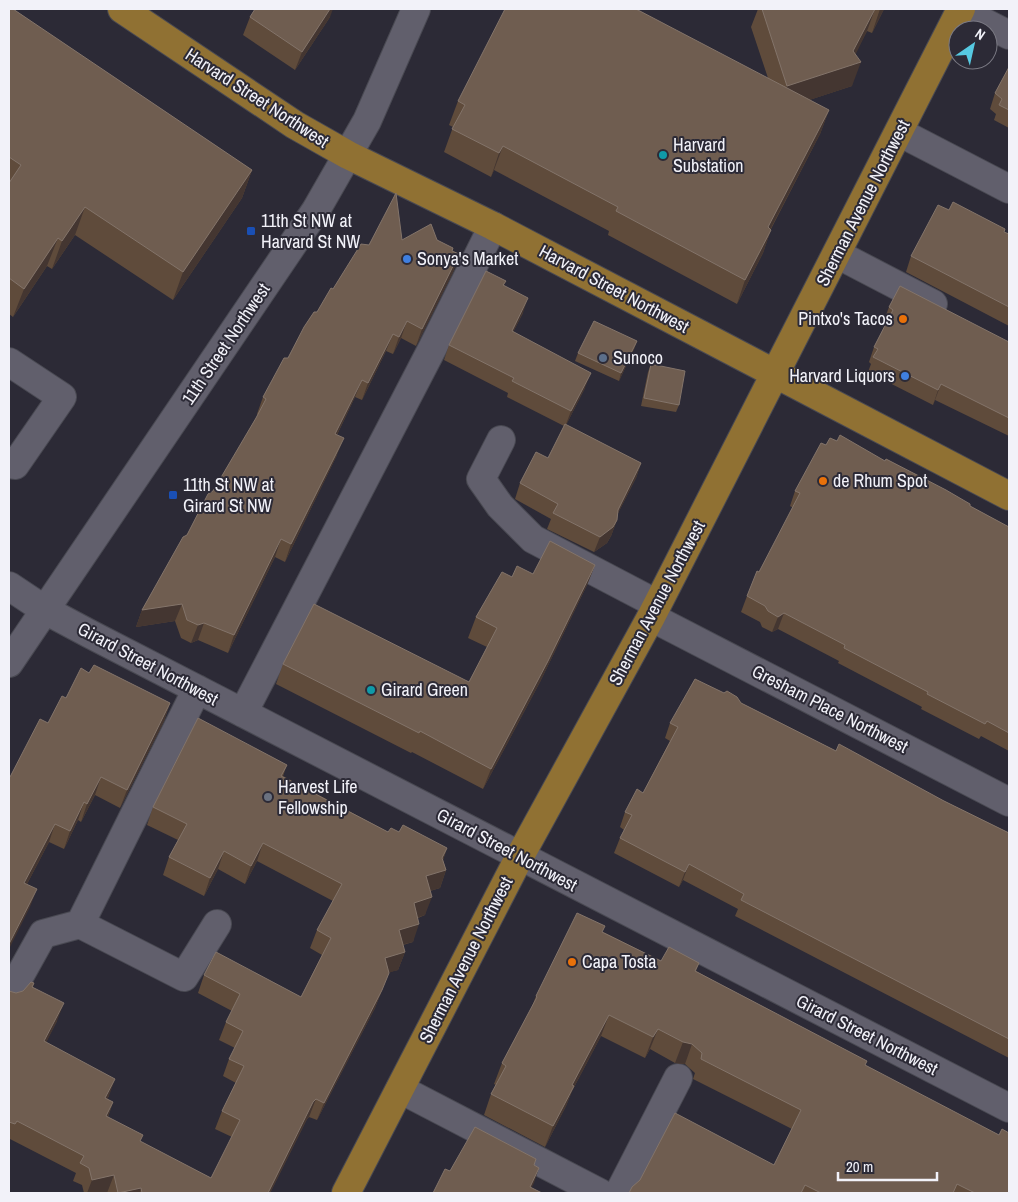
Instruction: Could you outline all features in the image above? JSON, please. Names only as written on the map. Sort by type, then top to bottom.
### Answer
[{"type":"main road","name":"Harvard Street Northwest","points":[[122,9],[296,125],[348,155],[493,226],[1009,496]]},
{"type":"main road","name":"Sherman Avenue Northwest","points":[[346,1193],[520,856],[654,610],[961,9]]},
{"type":"street","name":"11th Street Northwest","points":[[9,664],[316,210],[367,121],[416,9]]},
{"type":"street","points":[[961,9],[1009,35]]},
{"type":"street","points":[[898,132],[1009,189]]},
{"type":"street","points":[[243,713],[434,347],[493,226]]},
{"type":"street","points":[[837,254],[957,316]]},
{"type":"street","points":[[9,362],[62,398],[15,465],[9,461]]},
{"type":"street","name":"Gresham Place Northwest","points":[[501,440],[481,479],[500,506],[533,539],[654,610],[1009,802]]},
{"type":"street","name":"Girard Street Northwest","points":[[9,586],[45,610],[197,690],[1009,1108]]},
{"type":"street","points":[[80,924],[197,690]]},
{"type":"street","points":[[9,995],[43,934],[80,924],[184,977],[217,924]]},
{"type":"street","points":[[619,1193],[678,1078]]},
{"type":"street","points":[[400,1089],[600,1193]]},
{"type":"building","points":[[9,9],[13,9],[252,170],[183,272],[85,207],[62,241],[58,238],[24,289],[9,278],[9,183],[21,165],[9,157]]},
{"type":"building","points":[[255,9],[330,9],[302,52],[250,17]]},
{"type":"building","name":"Harvard Substation","points":[[505,9],[636,9],[829,110],[768,227],[771,230],[745,280],[616,211],[618,207],[503,146],[499,153],[452,129],[465,105],[458,101]]},
{"type":"building","points":[[762,9],[875,9],[853,51],[861,62],[787,86]]},
{"type":"building","points":[[1009,67],[1009,110],[999,105],[1002,99],[995,93]]},
{"type":"building","points":[[396,193],[402,240],[431,224],[437,240],[453,248],[452,251],[459,254],[422,329],[407,321],[399,337],[393,334],[368,383],[362,380],[335,434],[344,438],[291,544],[281,539],[234,635],[204,623],[198,625],[187,620],[182,604],[142,610],[183,537],[187,535],[208,494],[213,491],[256,418],[266,399],[263,397],[284,358],[288,358],[304,327],[314,312],[317,312],[331,288],[333,289],[361,244],[369,245]]},
{"type":"building","points":[[953,202],[1005,229],[1004,232],[1009,234],[1009,307],[911,256],[938,205],[949,210]]},
{"type":"building","points":[[486,271],[506,281],[503,285],[528,298],[512,331],[591,373],[571,411],[512,381],[514,378],[449,345]]},
{"type":"building","points":[[900,286],[1009,342],[1009,418],[941,384],[938,390],[873,357],[878,349],[874,347],[893,310],[889,307]]},
{"type":"building","points":[[594,321],[637,341],[621,373],[578,353]]},
{"type":"building","points":[[651,364],[685,371],[679,405],[644,398]]},
{"type":"building","points":[[565,424],[641,463],[618,510],[617,520],[613,527],[600,537],[553,513],[558,504],[520,483],[536,452],[548,458]]},
{"type":"building","points":[[840,435],[885,461],[886,459],[946,490],[970,504],[970,506],[1009,527],[1009,733],[987,721],[985,724],[927,694],[928,692],[844,648],[845,645],[784,613],[778,617],[768,611],[765,606],[747,596],[757,571],[759,572],[800,493],[795,491],[821,443],[826,445],[830,438],[837,441]]},
{"type":"building","points":[[550,541],[595,565],[548,661],[491,769],[420,731],[419,733],[283,664],[314,604],[469,682],[497,628],[476,617],[502,572],[512,577],[517,566],[533,574]]},
{"type":"building","points":[[94,665],[170,703],[127,790],[101,777],[87,804],[84,802],[70,831],[55,824],[24,883],[37,889],[9,944],[9,776],[40,719],[48,723],[62,696],[66,698],[81,668],[89,673]]},
{"type":"building","points":[[695,679],[724,693],[727,691],[737,697],[741,703],[836,751],[839,744],[944,801],[1009,833],[1009,1039],[741,900],[744,894],[689,864],[685,872],[620,838],[632,815],[625,812],[637,789],[643,793],[678,727],[670,723]]},
{"type":"building","points":[[198,718],[287,765],[281,776],[388,832],[391,828],[399,832],[403,825],[447,848],[442,858],[446,870],[426,876],[432,897],[414,903],[419,924],[399,930],[405,952],[385,958],[389,973],[382,990],[324,1103],[316,1099],[313,1102],[268,1193],[142,1193],[141,1188],[118,1193],[114,1175],[92,1180],[89,1168],[80,1163],[84,1156],[17,1121],[15,1124],[9,1122],[9,991],[16,993],[23,991],[31,982],[34,983],[32,987],[64,1003],[44,1041],[115,1079],[105,1098],[113,1102],[106,1116],[143,1135],[140,1141],[211,1178],[240,1120],[222,1111],[244,1066],[229,1059],[243,1031],[226,1022],[240,994],[204,975],[216,952],[301,997],[331,938],[317,930],[342,884],[263,843],[251,866],[224,851],[210,878],[169,857],[187,824],[153,807]]},
{"type":"building","points":[[577,913],[605,926],[602,932],[661,961],[669,947],[699,963],[695,971],[867,1061],[865,1065],[999,1135],[1002,1129],[1009,1133],[1009,1193],[975,1193],[957,1184],[953,1193],[821,1193],[805,1185],[801,1193],[629,1193],[632,1187],[640,1180],[675,1113],[774,1165],[801,1110],[701,1059],[702,1053],[692,1044],[683,1042],[658,1029],[653,1037],[609,1015],[572,1085],[574,1086],[553,1126],[491,1094],[506,1066],[502,1063],[537,997]]},
{"type":"building","points":[[475,1127],[536,1159],[534,1165],[539,1168],[530,1187],[542,1193],[433,1193],[445,1169],[450,1171]]},
{"type":"place","name":"Harvard Substation","points":[[663,155]]},
{"type":"place","name":"11th St NW at Harvard St NW","points":[[251,231]]},
{"type":"place","name":"Sonya's Market","points":[[407,259]]},
{"type":"place","name":"Pintxo's Tacos","points":[[903,319]]},
{"type":"place","name":"Sunoco","points":[[603,358]]},
{"type":"place","name":"Harvard Liquors","points":[[905,376]]},
{"type":"place","name":"de Rhum Spot","points":[[823,481]]},
{"type":"place","name":"11th St NW at Girard St NW","points":[[173,495]]},
{"type":"place","name":"Girard Green","points":[[371,690]]},
{"type":"place","name":"Harvest Life Fellowship","points":[[268,797]]},
{"type":"place","name":"Capa Tosta","points":[[572,962]]}]
